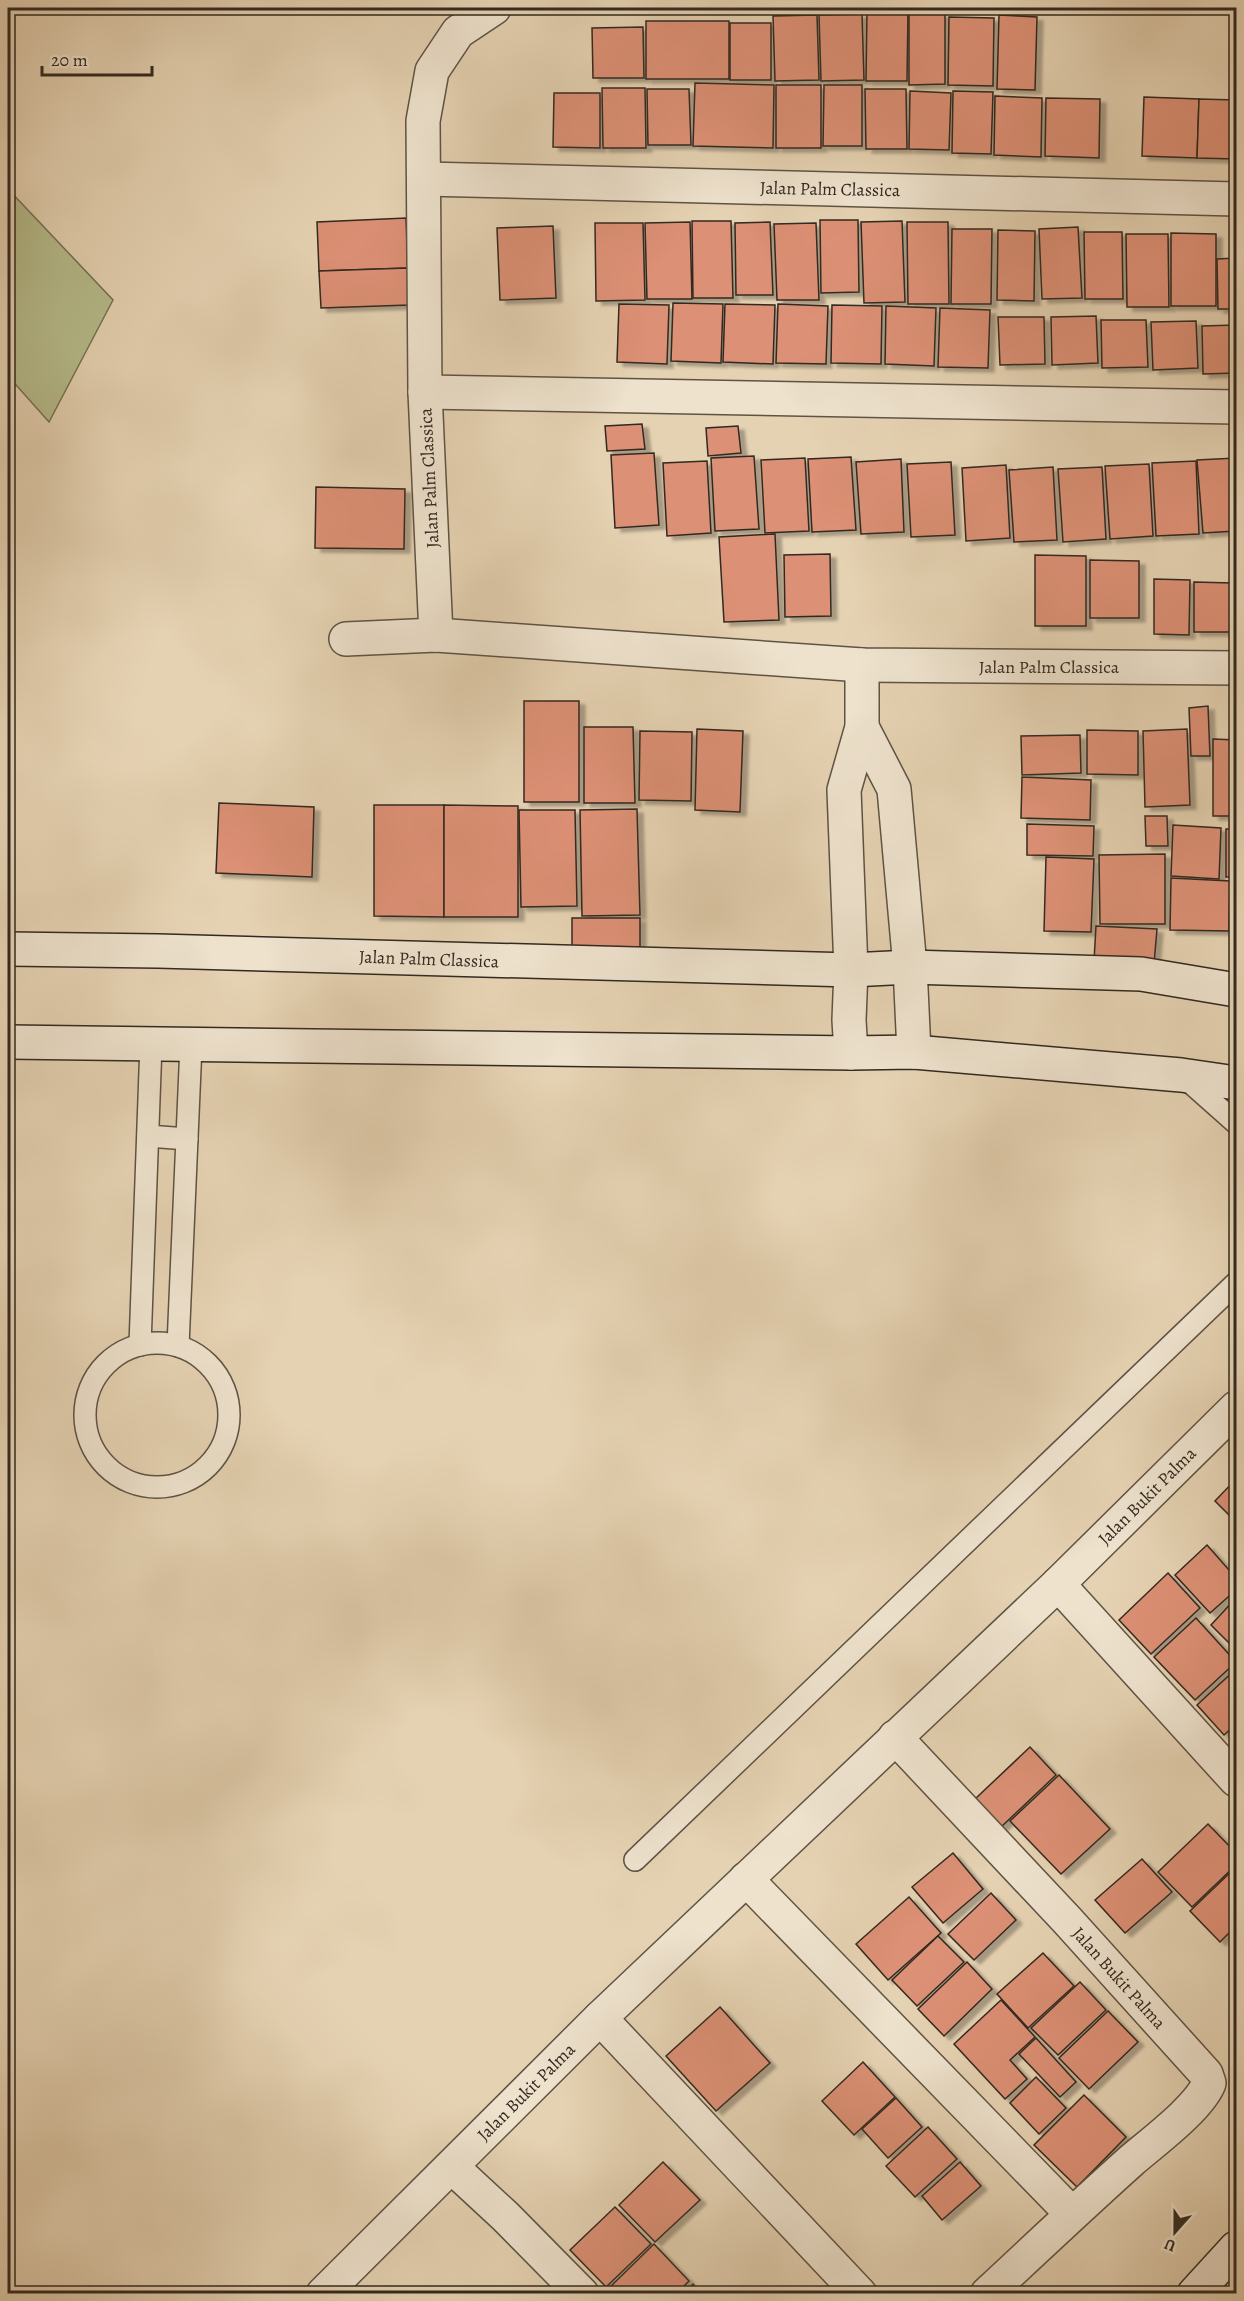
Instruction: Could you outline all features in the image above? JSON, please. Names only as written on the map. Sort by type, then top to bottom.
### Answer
[{"type":"street","name":"Jalan Palm Classica","points":[[436,635],[425,392],[423,121],[432,71],[458,32],[494,8]]},
{"type":"street","name":"Jalan Palm Classica","points":[[424,178],[1236,199]]},
{"type":"street","name":"Jalan Palm Classica","points":[[425,392],[1236,407]]},
{"type":"street","name":"Jalan Palm Classica","points":[[346,639],[436,635],[862,665],[1236,668]]},
{"type":"street","points":[[850,1053],[851,970],[844,790],[862,727],[862,665]]},
{"type":"street","points":[[862,727],[894,789],[910,967],[914,1052]]},
{"type":"street","name":"Jalan Palm Classica","points":[[8,949],[170,951],[851,970],[910,967],[1141,974],[1236,990]]},
{"type":"street","points":[[8,1042],[914,1052],[1181,1074],[1236,1083]]},
{"type":"street","name":"Jalan Bukit Palma","points":[[323,2294],[600,2018],[1058,1584],[1236,1408]]},
{"type":"street","points":[[1058,1584],[1236,1780]]},
{"type":"street","name":"Jalan Bukit Palma","points":[[895,1737],[1067,1920],[1208,2077],[1209,2083],[1206,2090],[1185,2113],[987,2294]]},
{"type":"street","points":[[746,1879],[1072,2214]]},
{"type":"street","points":[[600,2018],[860,2294]]},
{"type":"street","points":[[452,2167],[506,2217],[582,2294]]},
{"type":"street","points":[[1194,2294],[1236,2248]]},
{"type":"lane","points":[[140,1345],[151,1044]]},
{"type":"lane","points":[[178,1346],[191,1045]]},
{"type":"lane","points":[[1181,1074],[1236,1123]]},
{"type":"lane","points":[[148,1136],[187,1139]]},
{"type":"lane","points":[[635,1860],[1236,1283]]},
{"type":"lane","points":[[140,1345],[178,1346],[207,1362],[225,1388],[231,1421],[221,1452],[199,1476],[169,1487],[136,1485],[109,1470],[90,1444],[84,1413],[92,1383],[111,1358],[140,1345]]},
{"type":"green space","points":[[8,189],[113,300],[49,422],[8,376]]},
{"type":"building","points":[[867,10],[908,10],[907,81],[866,81]]},
{"type":"building","points":[[909,13],[945,14],[945,84],[909,85]]},
{"type":"building","points":[[862,14],[864,80],[821,81],[819,15]]},
{"type":"building","points":[[817,15],[819,80],[775,81],[773,16]]},
{"type":"building","points":[[999,15],[1037,17],[1035,90],[997,89]]},
{"type":"building","points":[[949,17],[994,18],[993,86],[948,85]]},
{"type":"building","points":[[646,21],[729,21],[729,79],[646,79]]},
{"type":"building","points":[[730,23],[771,23],[771,80],[730,80]]},
{"type":"building","points":[[643,27],[644,78],[593,78],[592,28]]},
{"type":"building","points":[[695,83],[774,85],[773,148],[693,146]]},
{"type":"building","points":[[776,85],[821,85],[821,148],[776,148]]},
{"type":"building","points":[[824,85],[862,85],[862,146],[823,146]]},
{"type":"building","points":[[602,88],[645,88],[646,148],[603,148]]},
{"type":"building","points":[[647,89],[689,89],[691,145],[648,145]]},
{"type":"building","points":[[865,89],[906,89],[907,149],[866,149]]},
{"type":"building","points":[[910,91],[951,93],[949,150],[909,149]]},
{"type":"building","points":[[953,91],[993,92],[991,154],[952,153]]},
{"type":"building","points":[[554,93],[600,93],[600,148],[553,147]]},
{"type":"building","points":[[995,96],[1042,98],[1041,157],[994,155]]},
{"type":"building","points":[[1144,97],[1199,99],[1197,158],[1142,156]]},
{"type":"building","points":[[1046,98],[1100,99],[1099,158],[1045,156]]},
{"type":"building","points":[[1199,99],[1236,100],[1236,159],[1197,158]]},
{"type":"building","points":[[406,218],[408,268],[319,271],[317,222]]},
{"type":"building","points":[[820,220],[858,220],[859,292],[821,293]]},
{"type":"building","points":[[692,221],[731,221],[733,298],[693,298]]},
{"type":"building","points":[[902,221],[905,302],[864,303],[861,222]]},
{"type":"building","points":[[690,222],[692,299],[647,299],[645,223]]},
{"type":"building","points":[[770,222],[773,295],[736,295],[735,223]]},
{"type":"building","points":[[907,222],[948,222],[949,304],[908,304]]},
{"type":"building","points":[[595,223],[643,223],[645,300],[596,301]]},
{"type":"building","points":[[816,223],[819,300],[777,300],[774,224]]},
{"type":"building","points":[[553,226],[556,298],[500,300],[497,228]]},
{"type":"building","points":[[1078,227],[1082,298],[1042,299],[1039,229]]},
{"type":"building","points":[[952,229],[992,229],[991,304],[951,304]]},
{"type":"building","points":[[1230,229],[1236,229],[1236,253],[1230,253]]},
{"type":"building","points":[[998,230],[1035,231],[1034,301],[997,300]]},
{"type":"building","points":[[1084,232],[1122,232],[1123,299],[1085,299]]},
{"type":"building","points":[[1171,233],[1216,234],[1216,306],[1171,306]]},
{"type":"building","points":[[1126,234],[1168,234],[1169,307],[1127,307]]},
{"type":"building","points":[[1236,258],[1236,309],[1218,309],[1217,259]]},
{"type":"building","points":[[408,268],[409,305],[321,308],[319,271]]},
{"type":"building","points":[[673,303],[723,304],[721,363],[671,361]]},
{"type":"building","points":[[619,304],[669,305],[667,364],[617,362]]},
{"type":"building","points":[[725,304],[775,305],[773,364],[723,362]]},
{"type":"building","points":[[778,304],[828,306],[826,364],[776,363]]},
{"type":"building","points":[[832,305],[882,306],[881,364],[831,363]]},
{"type":"building","points":[[886,306],[936,308],[934,366],[885,364]]},
{"type":"building","points":[[940,308],[990,310],[988,368],[938,367]]},
{"type":"building","points":[[1096,316],[1098,363],[1052,365],[1051,317]]},
{"type":"building","points":[[998,317],[1044,317],[1045,364],[1000,365]]},
{"type":"building","points":[[1101,320],[1146,320],[1148,367],[1102,368]]},
{"type":"building","points":[[1196,321],[1198,368],[1153,370],[1151,322]]},
{"type":"building","points":[[1236,325],[1236,373],[1203,374],[1202,326]]},
{"type":"building","points":[[642,424],[645,449],[607,451],[605,426]]},
{"type":"building","points":[[738,426],[741,453],[708,456],[706,428]]},
{"type":"building","points":[[654,453],[659,525],[615,528],[611,455]]},
{"type":"building","points":[[754,456],[759,529],[715,531],[711,458]]},
{"type":"building","points":[[851,457],[856,530],[812,532],[808,459]]},
{"type":"building","points":[[805,458],[809,531],[765,533],[761,460]]},
{"type":"building","points":[[1236,458],[1236,531],[1203,533],[1197,460]]},
{"type":"building","points":[[901,459],[904,532],[861,534],[856,462]]},
{"type":"building","points":[[707,461],[711,533],[667,536],[663,463]]},
{"type":"building","points":[[1196,461],[1199,534],[1156,536],[1152,463]]},
{"type":"building","points":[[951,462],[955,535],[911,537],[907,464]]},
{"type":"building","points":[[1149,464],[1153,536],[1110,539],[1105,466]]},
{"type":"building","points":[[1006,465],[1010,538],[966,541],[962,468]]},
{"type":"building","points":[[1053,467],[1057,540],[1014,542],[1009,470]]},
{"type":"building","points":[[1102,467],[1106,539],[1063,542],[1058,469]]},
{"type":"building","points":[[316,487],[405,489],[404,549],[315,548]]},
{"type":"building","points":[[775,534],[779,620],[724,622],[719,537]]},
{"type":"building","points":[[830,554],[831,616],[785,617],[784,555]]},
{"type":"building","points":[[1035,555],[1086,556],[1086,626],[1035,626]]},
{"type":"building","points":[[1090,560],[1139,561],[1139,618],[1090,618]]},
{"type":"building","points":[[1154,579],[1190,580],[1189,635],[1154,634]]},
{"type":"building","points":[[1194,582],[1232,583],[1232,632],[1194,632]]},
{"type":"building","points":[[524,701],[579,701],[579,802],[524,802]]},
{"type":"building","points":[[1208,706],[1210,756],[1191,756],[1189,708]]},
{"type":"building","points":[[584,727],[633,727],[635,803],[584,803]]},
{"type":"building","points":[[697,729],[743,731],[740,812],[695,810]]},
{"type":"building","points":[[1187,729],[1190,805],[1145,807],[1143,731]]},
{"type":"building","points":[[1087,730],[1138,731],[1138,775],[1087,774]]},
{"type":"building","points":[[640,731],[692,732],[691,801],[639,800]]},
{"type":"building","points":[[1080,735],[1081,773],[1022,775],[1021,736]]},
{"type":"building","points":[[1213,739],[1236,740],[1236,816],[1213,816]]},
{"type":"building","points":[[1022,777],[1091,780],[1090,820],[1021,818]]},
{"type":"building","points":[[219,803],[314,807],[312,877],[216,873]]},
{"type":"building","points":[[374,805],[444,805],[444,917],[374,916]]},
{"type":"building","points":[[444,805],[518,806],[518,917],[444,917]]},
{"type":"building","points":[[637,809],[640,915],[582,916],[580,810]]},
{"type":"building","points":[[519,810],[575,810],[577,906],[521,907]]},
{"type":"building","points":[[1145,816],[1167,816],[1168,846],[1146,846]]},
{"type":"building","points":[[1027,824],[1094,826],[1093,856],[1027,855]]},
{"type":"building","points":[[1173,825],[1221,828],[1219,879],[1171,876]]},
{"type":"building","points":[[1226,829],[1236,829],[1236,877],[1226,877]]},
{"type":"building","points":[[1165,854],[1165,924],[1100,924],[1099,855]]},
{"type":"building","points":[[1046,857],[1094,859],[1091,932],[1044,931]]},
{"type":"building","points":[[1171,878],[1230,881],[1229,931],[1170,930]]},
{"type":"building","points":[[1235,888],[1236,944],[1234,944]]},
{"type":"building","points":[[572,918],[640,918],[640,948],[572,949]]},
{"type":"building","points":[[1096,926],[1157,929],[1154,964],[1094,961]]},
{"type":"building","points":[[1236,1479],[1236,1522],[1215,1501]]},
{"type":"building","points":[[1207,1545],[1236,1578],[1236,1590],[1210,1613],[1175,1575]]},
{"type":"building","points":[[1168,1573],[1200,1608],[1151,1654],[1119,1620]]},
{"type":"building","points":[[1236,1598],[1236,1650],[1211,1625]]},
{"type":"building","points":[[1196,1618],[1236,1662],[1195,1700],[1154,1657]]},
{"type":"building","points":[[1236,1669],[1236,1724],[1224,1735],[1197,1705]]},
{"type":"building","points":[[1030,1747],[1056,1775],[1001,1827],[974,1800]]},
{"type":"building","points":[[1059,1775],[1110,1829],[1061,1874],[1010,1821]]},
{"type":"building","points":[[1208,1824],[1236,1853],[1236,1865],[1192,1907],[1158,1872]]},
{"type":"building","points":[[953,1853],[983,1889],[943,1923],[912,1887]]},
{"type":"building","points":[[1142,1859],[1172,1892],[1125,1933],[1095,1900]]},
{"type":"building","points":[[1236,1867],[1236,1926],[1220,1942],[1190,1911]]},
{"type":"building","points":[[991,1893],[1016,1920],[974,1960],[948,1934]]},
{"type":"building","points":[[909,1897],[941,1933],[888,1980],[856,1944]]},
{"type":"building","points":[[938,1936],[964,1962],[917,2006],[892,1980]]},
{"type":"building","points":[[1043,1953],[1074,1986],[1028,2028],[997,1994]]},
{"type":"building","points":[[967,1962],[992,1989],[944,2036],[918,2009]]},
{"type":"building","points":[[1080,1982],[1106,2010],[1058,2055],[1031,2028]]},
{"type":"building","points":[[1001,2000],[1035,2037],[1010,2060],[1027,2079],[1005,2099],[954,2044]]},
{"type":"building","points":[[720,2007],[770,2063],[716,2111],[666,2056]]},
{"type":"building","points":[[1108,2011],[1138,2042],[1089,2089],[1059,2058]]},
{"type":"building","points":[[1036,2038],[1076,2082],[1060,2097],[1019,2054]]},
{"type":"building","points":[[863,2062],[895,2097],[854,2135],[822,2101]]},
{"type":"building","points":[[1036,2077],[1066,2108],[1039,2134],[1010,2103]]},
{"type":"building","points":[[1084,2095],[1126,2137],[1077,2187],[1034,2145]]},
{"type":"building","points":[[896,2098],[922,2127],[888,2158],[862,2129]]},
{"type":"building","points":[[928,2127],[957,2159],[915,2197],[886,2166]]},
{"type":"building","points":[[663,2162],[700,2200],[655,2242],[619,2205]]},
{"type":"building","points":[[960,2162],[981,2186],[942,2220],[922,2196]]},
{"type":"building","points":[[615,2207],[651,2244],[606,2287],[570,2250]]},
{"type":"building","points":[[654,2244],[689,2281],[676,2294],[616,2294],[610,2287]]},
{"type":"building","points":[[693,2284],[702,2294],[683,2294]]}]
